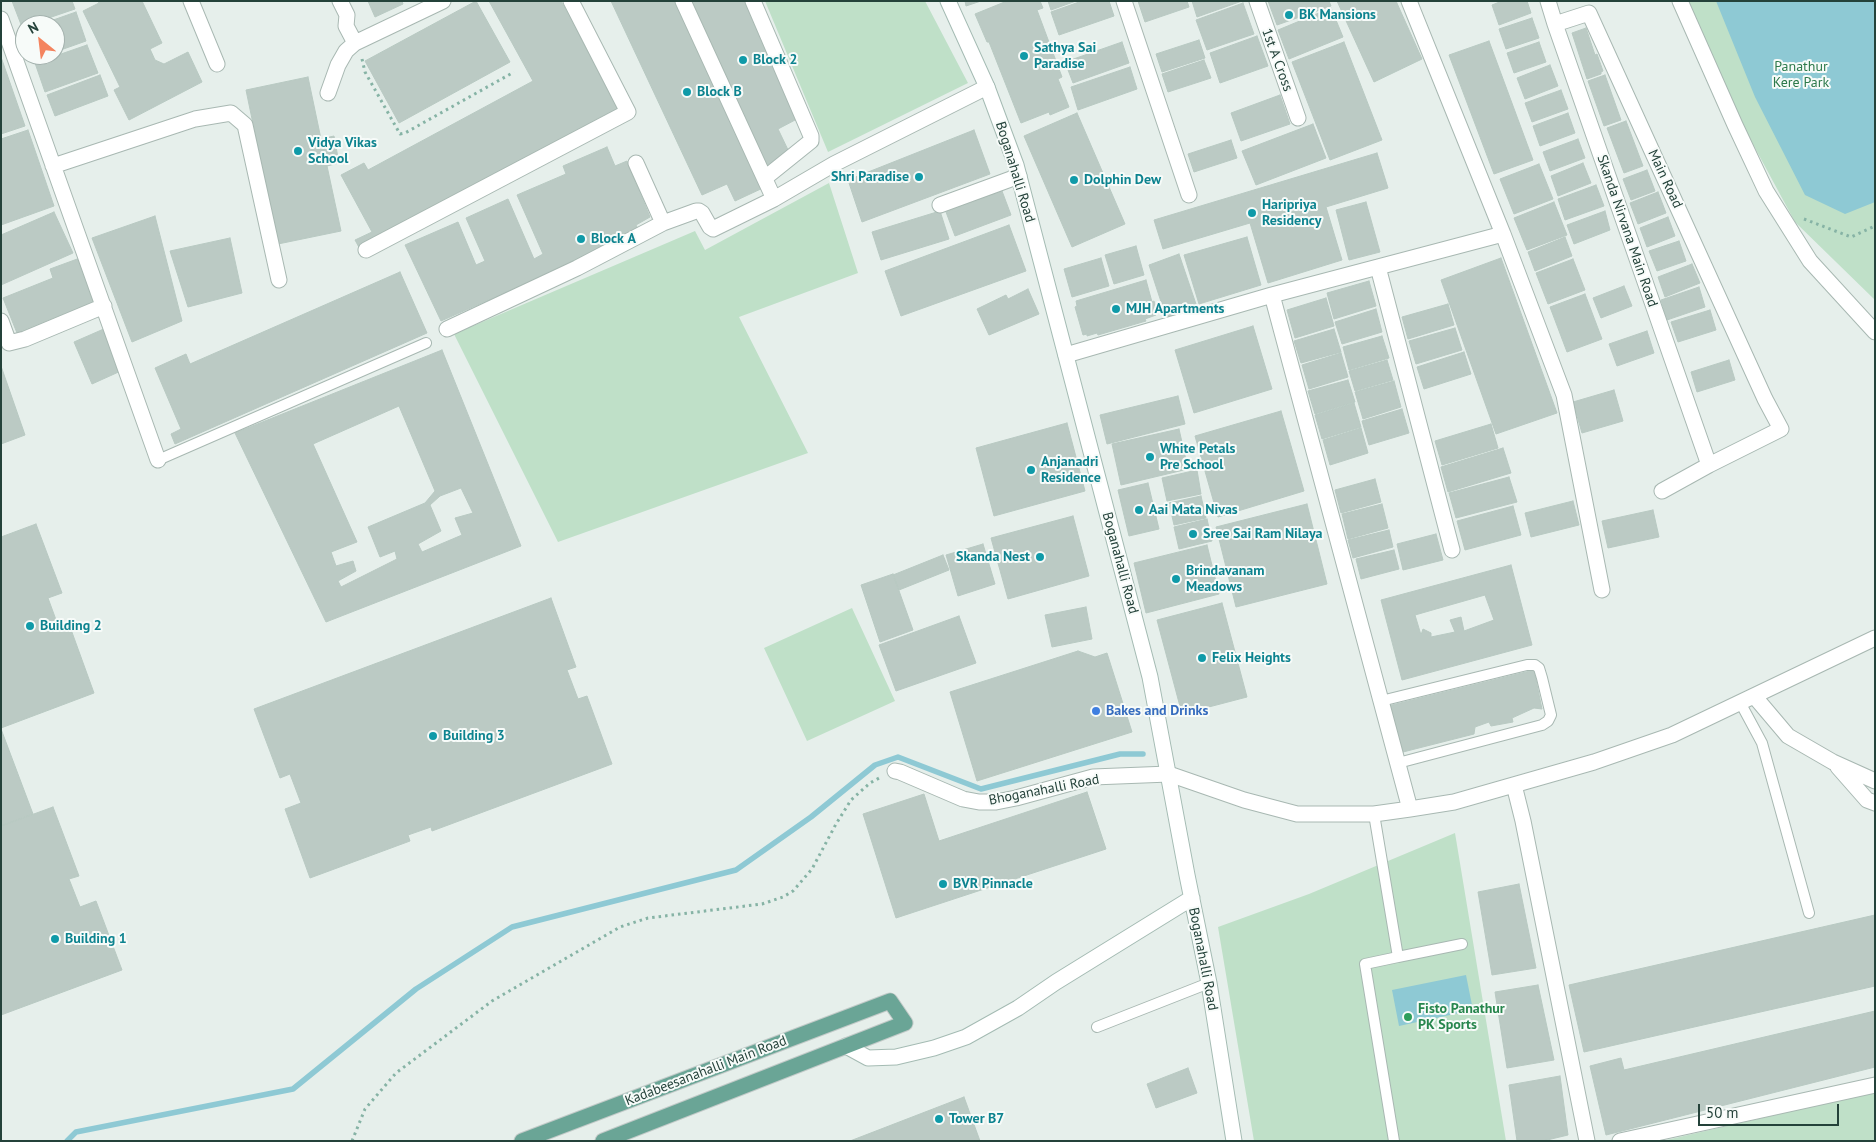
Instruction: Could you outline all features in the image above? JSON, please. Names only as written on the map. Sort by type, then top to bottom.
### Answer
[{"type":"main road","name":"Kadabeesanahalli Main Road","points":[[522,1141],[890,1001],[906,1023],[603,1141]]},
{"type":"street","points":[[191,1],[217,64]]},
{"type":"street","points":[[340,1],[347,15],[346,26],[360,40]]},
{"type":"street","points":[[328,93],[338,65],[346,51],[360,40],[444,1]]},
{"type":"street","points":[[366,250],[628,112],[571,1]]},
{"type":"street","points":[[683,1],[774,198]]},
{"type":"street","points":[[753,1],[812,136],[810,141],[765,178]]},
{"type":"street","name":"Boganahalli Road","points":[[948,1],[988,87],[1019,176],[1150,677],[1209,983],[1234,1141]]},
{"type":"street","points":[[1124,1],[1188,195]]},
{"type":"street","name":"1st A Cross","points":[[1256,1],[1298,118]]},
{"type":"street","points":[[1409,1],[1503,234],[1564,395],[1602,590]]},
{"type":"street","points":[[1548,1],[1555,24]]},
{"type":"street","points":[[1680,1],[1766,191],[1810,261],[1875,332]]},
{"type":"street","name":"Main Road","points":[[1555,24],[1589,13],[1781,429],[1709,465]]},
{"type":"street","points":[[1,19],[158,460]]},
{"type":"street","name":"Skanda Nirvana Main Road","points":[[1555,24],[1709,465]]},
{"type":"street","points":[[447,329],[576,268],[662,224],[699,211],[713,229],[774,198],[834,164],[988,87]]},
{"type":"street","points":[[53,166],[195,119],[231,113],[245,125],[280,280]]},
{"type":"street","points":[[636,163],[662,224]]},
{"type":"street","points":[[940,205],[1019,176]]},
{"type":"street","points":[[1066,355],[1272,295],[1503,234]]},
{"type":"street","points":[[1378,267],[1452,550]]},
{"type":"street","points":[[1272,295],[1408,802]]},
{"type":"street","points":[[1,321],[5,345],[25,339],[104,306]]},
{"type":"street","points":[[1662,491],[1709,465]]},
{"type":"street","points":[[1168,774],[1244,800],[1297,814],[1374,814],[1408,802],[1454,802],[1594,762],[1672,735],[1875,638]]},
{"type":"street","points":[[1748,700],[1788,736],[1833,762],[1875,780]]},
{"type":"street","points":[[1833,762],[1867,800],[1875,803]]},
{"type":"street","name":"Bhoganahalli Road","points":[[895,772],[900,772],[963,799],[987,802],[1016,798],[1092,778],[1168,774]]},
{"type":"street","points":[[1514,785],[1523,821],[1587,1141]]},
{"type":"street","points":[[846,1046],[868,1058],[896,1057],[934,1048],[966,1037],[1018,1008],[1056,982],[1192,898]]},
{"type":"street","points":[[1620,1141],[1875,1085]]},
{"type":"lane","points":[[158,460],[426,343]]},
{"type":"lane","points":[[1381,701],[1528,665],[1535,665],[1539,668],[1542,678],[1551,715],[1548,721],[1542,725],[1398,763]]},
{"type":"lane","points":[[1748,700],[1762,743],[1809,912]]},
{"type":"lane","points":[[1374,814],[1398,957]]},
{"type":"lane","points":[[1394,1141],[1366,964],[1462,944]]},
{"type":"lane","points":[[1096,1027],[1209,983]]},
{"type":"path","points":[[360,40],[365,72],[400,134],[405,133],[514,72]]},
{"type":"path","points":[[1803,218],[1851,237],[1875,226]]},
{"type":"path","points":[[352,1141],[365,1109],[396,1073],[492,1001],[620,927],[648,918],[762,904],[783,897],[793,891],[812,869],[836,824],[852,800],[870,783],[895,772]]},
{"type":"green space","points":[[765,1],[925,1],[968,83],[828,152]]},
{"type":"green space","name":"Panathur Kere Park","points":[[1688,1],[1875,1],[1875,300],[1795,222],[1741,122]]},
{"type":"green space","points":[[829,183],[858,273],[739,317],[808,453],[558,542],[454,334],[695,231],[705,250]]},
{"type":"green space","points":[[852,608],[895,701],[807,741],[764,648]]},
{"type":"green space","name":"Fisto Panathur PK Sports","points":[[1455,833],[1506,1141],[1254,1141],[1218,927],[1309,894]]},
{"type":"green space","points":[[1875,1092],[1875,1141],[1662,1141]]},
{"type":"water","name":"Panathur Kere Park","points":[[1716,1],[1875,1],[1875,202],[1845,214],[1805,195],[1755,97]]},
{"type":"water","points":[[1466,975],[1473,1010],[1399,1026],[1392,990]]},
{"type":"building","points":[[12,1],[72,1],[75,9],[57,15],[17,15]]},
{"type":"building","points":[[98,1],[142,1],[162,43],[150,49],[155,60],[164,64],[188,52],[202,82],[129,120],[114,90],[120,87],[83,11],[99,3]]},
{"type":"building","points":[[368,1],[402,1],[403,4],[375,17]]},
{"type":"building","points":[[476,1],[510,62],[399,123],[365,61]]},
{"type":"building","points":[[489,1],[561,1],[620,110],[361,251],[355,240],[372,232],[341,175],[364,163],[368,170],[533,81]]},
{"type":"building","name":"Block B","points":[[611,1],[677,1],[765,187],[735,201],[727,184],[702,195]]},
{"type":"building","name":"Block 2","points":[[689,1],[745,1],[797,119],[778,129],[790,154],[763,167]]},
{"type":"building","points":[[965,1],[981,1],[966,6]]},
{"type":"building","name":"Sathya Sai Paradise","points":[[1007,1],[1040,1],[1043,8],[1037,10],[1062,77],[1058,79],[1069,107],[1050,115],[1049,112],[1021,123],[989,42],[987,42],[975,14]]},
{"type":"building","points":[[1048,1],[1076,1],[1051,10]]},
{"type":"building","points":[[1082,1],[1109,1],[1114,16],[1059,35],[1051,12]]},
{"type":"building","points":[[1138,1],[1187,1],[1189,7],[1145,22]]},
{"type":"building","points":[[1192,1],[1242,1],[1197,17]]},
{"type":"building","name":"BK Mansions","points":[[1268,1],[1329,1],[1331,6],[1277,25]]},
{"type":"building","points":[[1337,1],[1396,1],[1422,59],[1374,82]]},
{"type":"building","points":[[1502,1],[1527,1],[1531,13],[1499,25],[1492,5]]},
{"type":"building","points":[[1243,3],[1254,34],[1207,50],[1196,20]]},
{"type":"building","points":[[1331,8],[1343,37],[1289,59],[1278,30]]},
{"type":"building","points":[[76,12],[86,41],[65,48],[65,16]]},
{"type":"building","points":[[1532,18],[1539,38],[1506,49],[1499,29]]},
{"type":"building","points":[[1586,28],[1595,55],[1597,54],[1603,71],[1601,74],[1587,79],[1572,33]]},
{"type":"building","points":[[1257,36],[1268,66],[1220,83],[1210,53]]},
{"type":"building","points":[[1199,40],[1205,58],[1162,72],[1156,54]]},
{"type":"building","points":[[1489,41],[1533,160],[1494,174],[1449,55]]},
{"type":"building","points":[[1122,42],[1129,63],[1073,83],[1065,62]]},
{"type":"building","points":[[1344,42],[1382,140],[1330,160],[1292,62]]},
{"type":"building","points":[[1539,42],[1546,62],[1514,73],[1507,53]]},
{"type":"building","points":[[87,45],[98,73],[45,92],[36,65],[65,65],[65,53]]},
{"type":"building","points":[[1,57],[25,126],[1,134]]},
{"type":"building","points":[[1204,60],[1211,78],[1168,92],[1162,74]]},
{"type":"building","points":[[1550,65],[1558,86],[1525,99],[1517,78]]},
{"type":"building","points":[[1130,67],[1137,89],[1078,110],[1071,87]]},
{"type":"building","points":[[100,75],[108,96],[55,116],[47,95]]},
{"type":"building","points":[[1605,75],[1621,120],[1604,126],[1588,81]]},
{"type":"building","name":"Vidya Vikas School","points":[[308,77],[321,139],[334,136],[339,163],[327,166],[341,231],[278,244],[246,90]]},
{"type":"building","points":[[1561,90],[1568,109],[1532,122],[1525,103]]},
{"type":"building","points":[[1280,95],[1290,124],[1241,141],[1231,113]]},
{"type":"building","name":"Dolphin Dew","points":[[1077,113],[1125,224],[1072,247],[1024,136]]},
{"type":"building","points":[[1568,113],[1575,133],[1540,146],[1533,126]]},
{"type":"building","points":[[1626,121],[1643,166],[1624,173],[1607,128]]},
{"type":"building","points":[[1313,124],[1326,158],[1256,185],[1242,151]]},
{"type":"building","points":[[28,130],[54,206],[1,225],[1,139]]},
{"type":"building","name":"Shri Paradise","points":[[974,130],[990,174],[862,222],[848,180]]},
{"type":"building","points":[[1578,139],[1585,158],[1550,171],[1543,152]]},
{"type":"building","points":[[1231,140],[1237,158],[1194,172],[1188,154]]},
{"type":"building","name":"Block A","points":[[607,147],[615,166],[627,161],[650,217],[636,225],[640,233],[441,321],[405,245],[458,222],[476,265],[485,261],[466,218],[508,199],[534,259],[543,254],[517,195],[566,174],[563,166]]},
{"type":"building","name":"Haripriya Residency","points":[[1377,153],[1388,188],[1326,207],[1342,260],[1268,283],[1250,223],[1163,249],[1154,220]]},
{"type":"building","points":[[1583,163],[1591,183],[1558,196],[1551,176]]},
{"type":"building","points":[[1539,164],[1553,199],[1514,214],[1500,179]]},
{"type":"building","points":[[1647,170],[1655,191],[1631,200],[1623,179]]},
{"type":"building","points":[[1596,185],[1604,206],[1565,220],[1558,199]]},
{"type":"building","points":[[1002,191],[1011,215],[955,236],[946,212]]},
{"type":"building","points":[[1658,192],[1666,213],[1638,224],[1630,203]]},
{"type":"building","points":[[1366,202],[1380,252],[1349,260],[1336,210]]},
{"type":"building","points":[[1554,202],[1567,235],[1527,250],[1514,218]]},
{"type":"building","points":[[940,211],[949,239],[881,260],[872,232]]},
{"type":"building","points":[[1605,211],[1610,230],[1574,244],[1567,225]]},
{"type":"building","points":[[54,212],[73,253],[1,285],[1,235]]},
{"type":"building","points":[[155,216],[182,321],[132,342],[92,238]]},
{"type":"building","points":[[1668,217],[1675,236],[1647,247],[1640,228]]},
{"type":"building","points":[[1009,225],[1026,271],[901,316],[885,271]]},
{"type":"building","points":[[1247,237],[1261,285],[1199,304],[1184,255]]},
{"type":"building","points":[[1565,237],[1572,256],[1535,271],[1528,252]]},
{"type":"building","points":[[230,238],[242,293],[188,307],[170,251]]},
{"type":"building","points":[[1679,241],[1686,261],[1657,271],[1649,251]]},
{"type":"building","points":[[1136,246],[1144,275],[1114,284],[1105,255]]},
{"type":"building","points":[[1179,254],[1197,307],[1166,317],[1149,265]]},
{"type":"building","points":[[80,258],[97,301],[17,333],[3,298],[53,278],[50,269]]},
{"type":"building","points":[[1101,258],[1109,286],[1072,297],[1064,269]]},
{"type":"building","points":[[1501,258],[1557,413],[1496,434],[1441,280]]},
{"type":"building","points":[[1573,259],[1585,290],[1548,304],[1536,273]]},
{"type":"building","points":[[1692,264],[1700,283],[1665,297],[1658,277]]},
{"type":"building","points":[[400,272],[427,333],[175,444],[171,434],[181,429],[155,368],[186,354],[190,364]]},
{"type":"building","name":"MJH Apartments","points":[[1146,280],[1152,302],[1154,301],[1157,311],[1155,312],[1156,315],[1145,319],[1146,321],[1098,335],[1097,333],[1087,336],[1087,334],[1083,335],[1075,307],[1077,306],[1076,301]]},
{"type":"building","points":[[1369,281],[1376,306],[1334,319],[1327,293]]},
{"type":"building","points":[[1624,286],[1632,306],[1601,318],[1593,298]]},
{"type":"building","points":[[1699,287],[1705,307],[1667,320],[1661,300]]},
{"type":"building","points":[[1028,289],[1039,314],[989,335],[977,309],[1006,295],[1008,299]]},
{"type":"building","points":[[1585,294],[1602,339],[1567,352],[1550,307]]},
{"type":"building","points":[[1326,298],[1334,326],[1295,338],[1287,310]]},
{"type":"building","points":[[1448,304],[1454,325],[1408,339],[1402,317]]},
{"type":"building","points":[[1376,309],[1382,332],[1342,344],[1335,322]]},
{"type":"building","points":[[1710,310],[1716,330],[1678,342],[1671,322]]},
{"type":"building","points":[[1253,326],[1272,389],[1194,413],[1175,350]]},
{"type":"building","points":[[106,328],[123,370],[92,384],[74,342]]},
{"type":"building","points":[[1455,328],[1462,350],[1416,364],[1409,341]]},
{"type":"building","points":[[1334,329],[1341,352],[1301,363],[1294,341]]},
{"type":"building","points":[[1647,331],[1654,353],[1617,366],[1609,344]]},
{"type":"building","points":[[1382,336],[1389,358],[1349,370],[1343,347]]},
{"type":"building","points":[[442,350],[521,546],[326,622],[235,433]],"holes":[[[399,406],[435,491],[425,503],[368,527],[380,557],[395,551],[397,559],[341,587],[338,581],[356,571],[353,561],[336,566],[331,552],[357,542],[313,444]],[[461,488],[473,513],[455,518],[462,535],[422,552],[418,544],[441,531],[430,505],[440,496]]]},
{"type":"building","points":[[1464,352],[1471,374],[1424,389],[1417,367]]},
{"type":"building","points":[[1341,353],[1348,377],[1309,389],[1302,365]]},
{"type":"building","points":[[1387,360],[1393,380],[1355,391],[1349,371]]},
{"type":"building","points":[[1729,360],[1735,380],[1697,392],[1691,372]]},
{"type":"building","points":[[1,366],[25,435],[1,444]]},
{"type":"building","points":[[1348,380],[1355,402],[1315,414],[1308,391]]},
{"type":"building","points":[[1394,381],[1401,407],[1363,419],[1355,392]]},
{"type":"building","points":[[1614,390],[1623,421],[1582,433],[1573,402]]},
{"type":"building","points":[[1178,396],[1185,424],[1107,444],[1100,415]]},
{"type":"building","points":[[1354,403],[1361,427],[1322,439],[1315,415]]},
{"type":"building","points":[[1402,409],[1409,433],[1369,445],[1362,421]]},
{"type":"building","points":[[1281,411],[1304,491],[1218,517],[1195,436]]},
{"type":"building","name":"Anjanadri Residence","points":[[1067,423],[1085,491],[994,516],[976,448]]},
{"type":"building","points":[[1491,424],[1498,448],[1442,465],[1435,441]]},
{"type":"building","points":[[1361,428],[1368,453],[1330,465],[1323,440]]},
{"type":"building","name":"White Petals Pre School","points":[[1179,429],[1188,469],[1121,485],[1112,444]]},
{"type":"building","points":[[1503,448],[1511,473],[1448,492],[1441,467]]},
{"type":"building","points":[[1197,470],[1201,494],[1167,501],[1162,478]]},
{"type":"building","points":[[1509,477],[1517,502],[1456,518],[1449,493]]},
{"type":"building","points":[[1375,479],[1381,502],[1341,513],[1335,490]]},
{"type":"building","name":"Aai Mata Nivas","points":[[1148,483],[1159,529],[1129,536],[1118,490]]},
{"type":"building","points":[[1201,496],[1206,518],[1174,525],[1169,503]]},
{"type":"building","points":[[1573,501],[1579,525],[1531,537],[1525,513]]},
{"type":"building","points":[[1307,504],[1327,584],[1236,607],[1216,527]]},
{"type":"building","points":[[1382,504],[1388,528],[1348,539],[1342,514]]},
{"type":"building","points":[[1513,506],[1521,535],[1465,550],[1457,521]]},
{"type":"building","points":[[1653,510],[1659,537],[1608,548],[1602,521]]},
{"type":"building","name":"Skanda Nest","points":[[1073,516],[1089,576],[1008,599],[991,538]]},
{"type":"building","name":"Sree Sai Ram Nilaya","points":[[1207,519],[1212,541],[1179,549],[1174,527]]},
{"type":"building","name":"Building 2","points":[[36,524],[62,593],[48,598],[59,628],[69,624],[94,693],[1,728],[1,537]]},
{"type":"building","points":[[1389,530],[1393,547],[1353,558],[1348,540]]},
{"type":"building","points":[[1436,534],[1443,560],[1403,570],[1397,544]]},
{"type":"building","points":[[983,544],[995,584],[958,596],[946,555]]},
{"type":"building","name":"Brindavanam Meadows","points":[[1207,545],[1219,594],[1146,613],[1134,563]]},
{"type":"building","points":[[1394,550],[1399,569],[1361,579],[1356,559]]},
{"type":"building","points":[[943,555],[949,570],[899,590],[893,575]]},
{"type":"building","points":[[1511,565],[1532,645],[1402,680],[1381,600]],"holes":[[[1485,595],[1494,620],[1464,631],[1461,617],[1450,620],[1455,632],[1431,637],[1431,633],[1423,629],[1421,635],[1415,615]]]},
{"type":"building","points":[[893,574],[913,630],[880,642],[861,585]]},
{"type":"building","name":"Building 3","points":[[551,598],[576,667],[567,670],[578,699],[587,696],[612,764],[432,831],[431,827],[408,835],[410,841],[310,878],[285,809],[301,803],[290,774],[280,778],[254,709]]},
{"type":"building","name":"Felix Heights","points":[[1222,603],[1247,697],[1182,714],[1157,620]]},
{"type":"building","points":[[1086,607],[1092,639],[1052,647],[1045,615]]},
{"type":"building","points":[[959,616],[976,663],[896,691],[879,645]]},
{"type":"building","points":[[1078,651],[1095,657],[1107,653],[1132,732],[977,781],[950,692]]},
{"type":"building","points":[[1534,670],[1542,709],[1534,708],[1512,718],[1513,722],[1491,726],[1489,722],[1475,727],[1474,734],[1403,752],[1388,706]]},
{"type":"building","points":[[1,729],[33,814],[1,826]]},
{"type":"building","name":"BVR Pinnacle","points":[[1087,792],[1106,849],[896,918],[863,814],[924,794],[939,841]]},
{"type":"building","name":"Building 1","points":[[53,807],[79,876],[69,879],[80,907],[96,901],[122,970],[1,1015],[1,826]]},
{"type":"building","points":[[1519,884],[1536,968],[1492,975],[1478,892]]},
{"type":"building","points":[[1875,915],[1875,986],[1584,1052],[1569,985]]},
{"type":"building","points":[[1538,985],[1554,1060],[1507,1068],[1495,992]]},
{"type":"building","points":[[1875,1011],[1875,1067],[1606,1135],[1590,1066],[1621,1058],[1624,1070]]},
{"type":"building","points":[[1188,1068],[1197,1093],[1156,1108],[1147,1084]]},
{"type":"building","points":[[1560,1076],[1568,1135],[1543,1141],[1517,1141],[1509,1085]]},
{"type":"building","name":"Tower B7","points":[[964,1097],[980,1141],[850,1141]]},
{"type":"waterway","points":[[67,1141],[76,1132],[293,1089],[416,989],[512,927],[736,870],[811,817],[875,765],[898,757],[981,789],[1120,754],[1143,754]]},
{"type":"place","name":"BK Mansions","points":[[1289,15]]},
{"type":"place","name":"Sathya Sai Paradise","points":[[1024,56]]},
{"type":"place","name":"Block 2","points":[[743,60]]},
{"type":"place","name":"Block B","points":[[687,92]]},
{"type":"place","name":"Vidya Vikas School","points":[[298,151]]},
{"type":"place","name":"Shri Paradise","points":[[919,177]]},
{"type":"place","name":"Dolphin Dew","points":[[1074,180]]},
{"type":"place","name":"Haripriya Residency","points":[[1252,213]]},
{"type":"place","name":"Block A","points":[[581,239]]},
{"type":"place","name":"MJH Apartments","points":[[1116,309]]},
{"type":"place","name":"White Petals Pre School","points":[[1150,457]]},
{"type":"place","name":"Anjanadri Residence","points":[[1031,470]]},
{"type":"place","name":"Aai Mata Nivas","points":[[1139,510]]},
{"type":"place","name":"Sree Sai Ram Nilaya","points":[[1193,534]]},
{"type":"place","name":"Skanda Nest","points":[[1040,557]]},
{"type":"place","name":"Brindavanam Meadows","points":[[1176,579]]},
{"type":"place","name":"Building 2","points":[[30,626]]},
{"type":"place","name":"Felix Heights","points":[[1202,658]]},
{"type":"place","name":"Bakes and Drinks","points":[[1096,711]]},
{"type":"place","name":"Building 3","points":[[433,736]]},
{"type":"place","name":"BVR Pinnacle","points":[[943,884]]},
{"type":"place","name":"Building 1","points":[[55,939]]},
{"type":"place","name":"Fisto Panathur PK Sports","points":[[1408,1017]]},
{"type":"place","name":"Tower B7","points":[[939,1119]]}]
